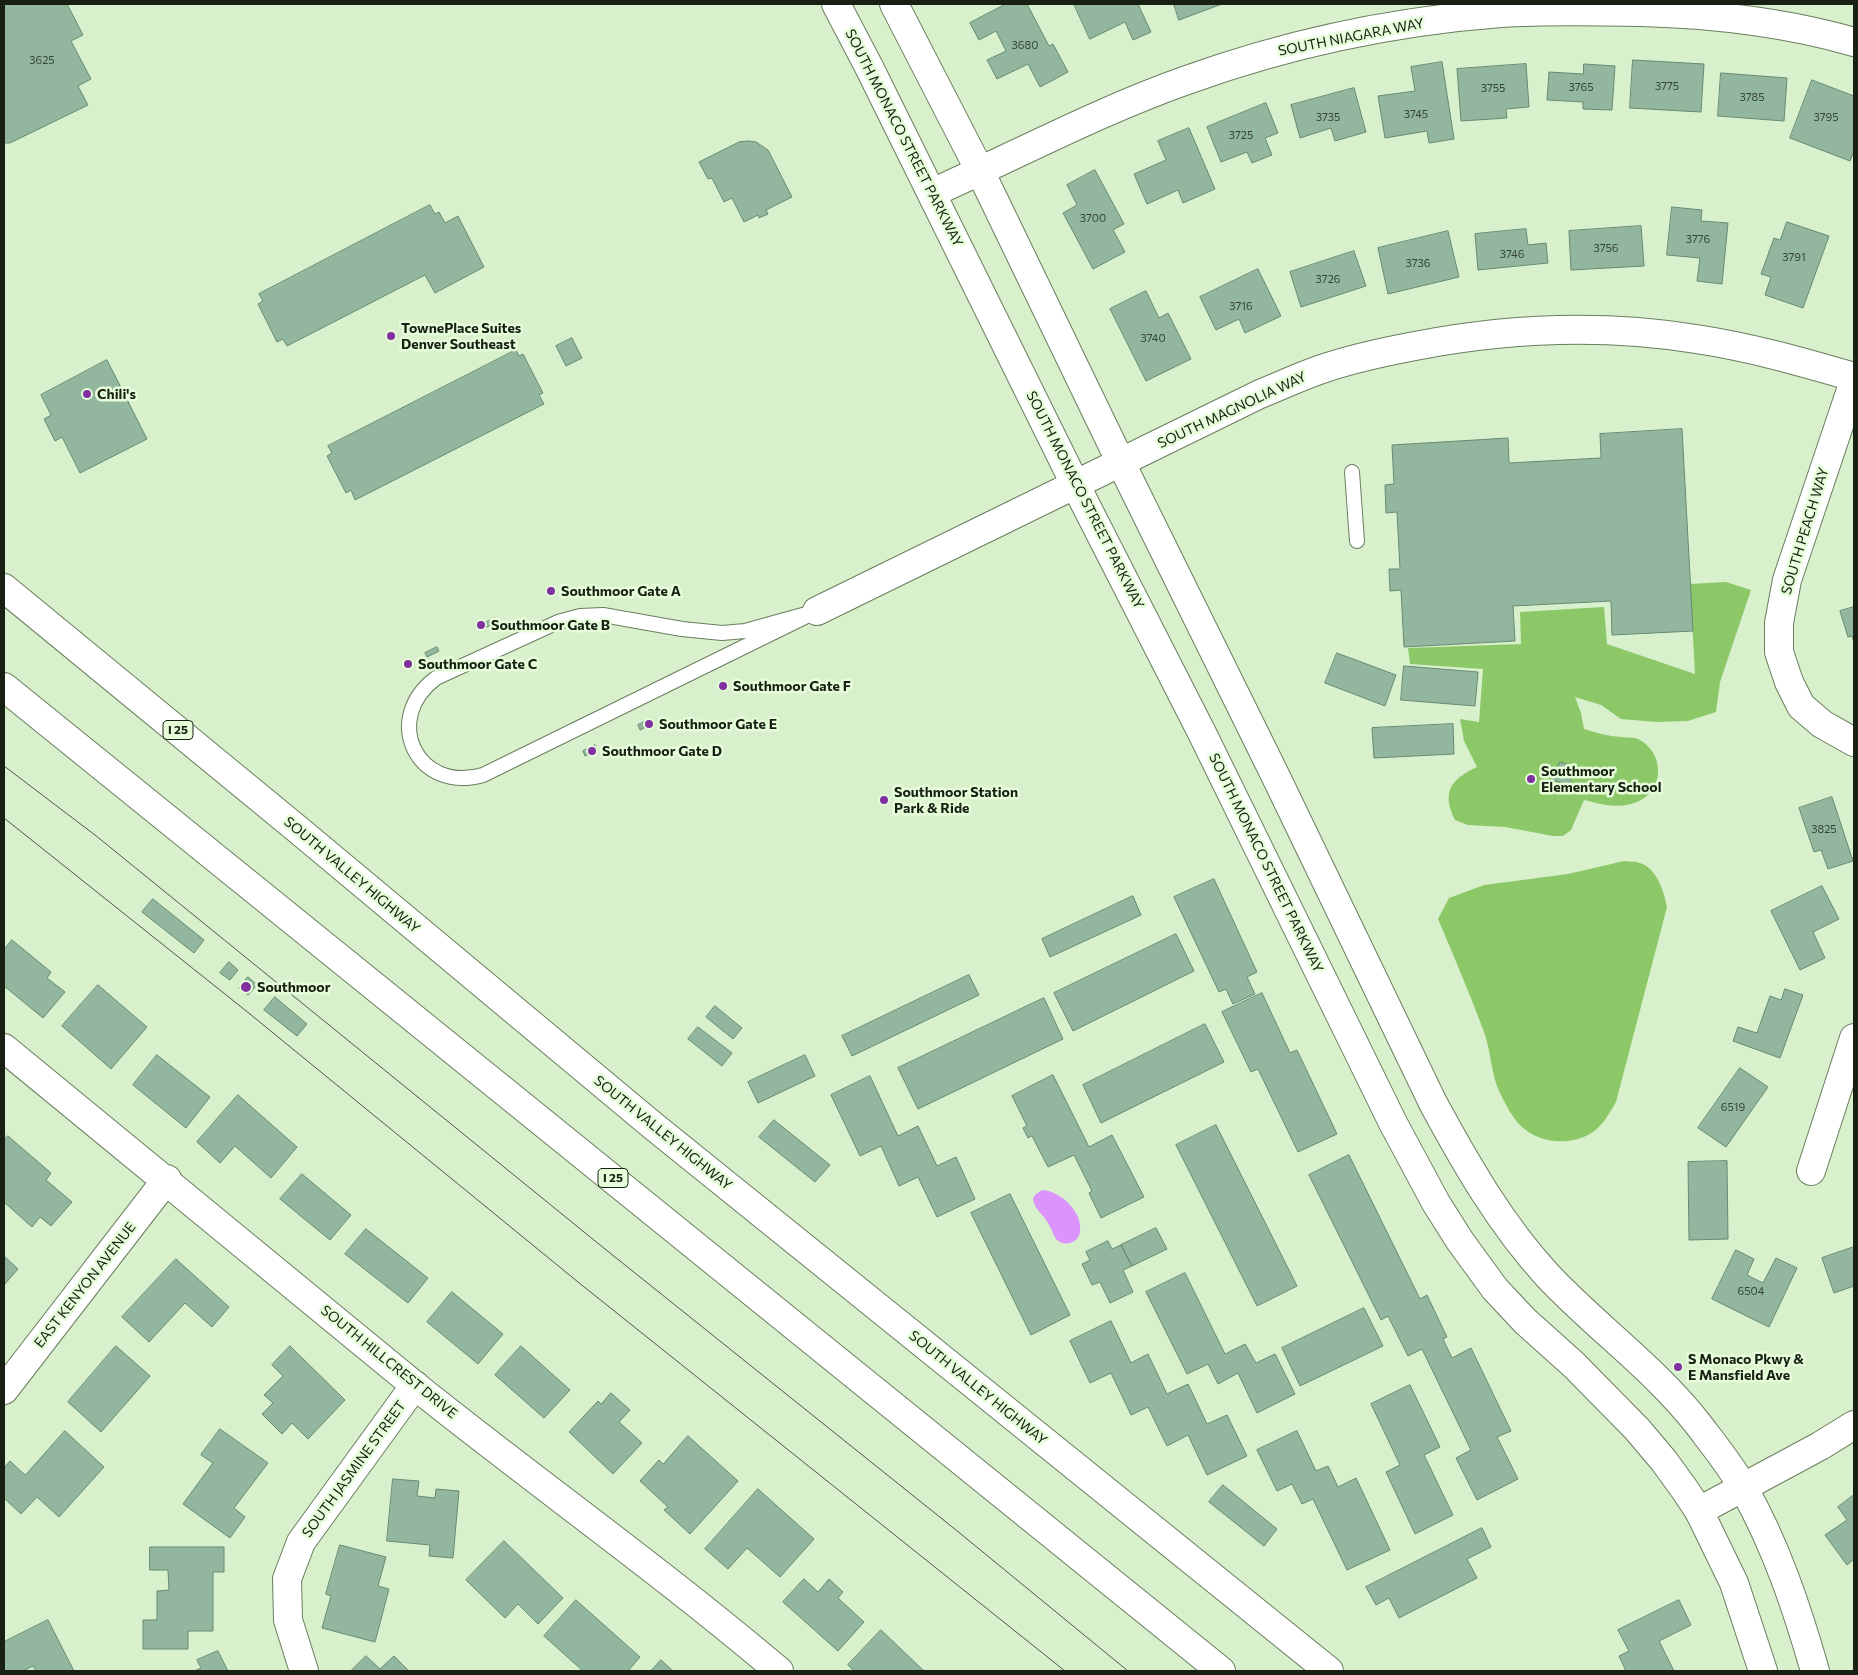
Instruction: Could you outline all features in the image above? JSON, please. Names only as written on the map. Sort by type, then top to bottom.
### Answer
[{"type":"main road","name":"SOUTH MONACO STREET PARKWAY","points":[[836,4],[1206,741],[1394,1123],[1445,1218],[1495,1289],[1525,1321],[1574,1365],[1637,1429],[1668,1466],[1699,1511],[1734,1582],[1747,1617],[1763,1671]]},
{"type":"main road","points":[[894,4],[980,171],[1273,770],[1433,1103],[1493,1206],[1531,1256],[1573,1302],[1655,1377],[1678,1402],[1703,1431],[1743,1488],[1784,1575],[1815,1671]]},
{"type":"main road","name":"SOUTH NIAGARA WAY","points":[[932,193],[1093,118],[1188,79],[1286,49],[1395,26],[1501,13],[1598,11],[1685,14],[1818,31],[1854,42]]},
{"type":"main road","name":"SOUTH MAGNOLIA WAY","points":[[817,610],[1260,394],[1321,369],[1398,349],[1490,334],[1554,329],[1608,330],[1652,333],[1748,349],[1786,358],[1854,379]]},
{"type":"main road","name":"SOUTH PEACH WAY","points":[[1854,379],[1787,580],[1779,623],[1779,652],[1789,682],[1801,706],[1822,724],[1854,742]]},
{"type":"main road","points":[[4,579],[60,632]]},
{"type":"main road","name":"SOUTH VALLEY HIGHWAY","points":[[4,588],[60,632],[652,1126],[1329,1671]]},
{"type":"main road","name":"I 25","points":[[4,686],[1221,1671]]},
{"type":"main road","points":[[1811,1171],[1854,1038]]},
{"type":"main road","name":"SOUTH HILLCREST DRIVE","points":[[4,1048],[167,1179],[415,1385],[722,1623],[779,1671]]},
{"type":"main road","name":"EAST KENYON AVENUE","points":[[4,1390],[167,1179]]},
{"type":"main road","name":"SOUTH JASMINE STREET","points":[[304,1671],[288,1620],[287,1579],[301,1542],[415,1385]]},
{"type":"main road","points":[[1699,1511],[1854,1425]]},
{"type":"lane","points":[[1352,472],[1357,541]]},
{"type":"lane","points":[[817,610],[483,775],[461,779],[438,773],[422,762],[410,740],[408,723],[412,707],[419,693],[427,684],[436,678],[558,622],[580,616],[603,615],[722,634],[745,631],[817,610]]},
{"type":"green space","points":[[1726,582],[1751,590],[1720,682],[1716,712],[1688,721],[1656,722],[1621,719],[1601,705],[1575,697],[1584,729],[1607,735],[1638,739],[1648,746],[1657,761],[1658,770],[1654,787],[1649,794],[1634,803],[1620,806],[1584,800],[1571,830],[1563,836],[1553,836],[1505,827],[1468,825],[1455,820],[1449,802],[1451,788],[1461,776],[1477,767],[1464,741],[1460,719],[1479,722],[1483,669],[1410,664],[1408,648],[1521,644],[1520,612],[1604,607],[1607,644],[1695,674],[1690,584]]},
{"type":"green space","points":[[1624,861],[1640,863],[1651,870],[1659,881],[1667,907],[1616,1102],[1602,1124],[1582,1138],[1555,1141],[1537,1137],[1518,1123],[1499,1091],[1484,1032],[1438,919],[1449,898],[1484,885],[1568,874]]},
{"type":"shaded area","points":[[1042,1190],[1049,1191],[1063,1198],[1074,1210],[1080,1224],[1080,1232],[1073,1242],[1062,1243],[1056,1239],[1047,1221],[1035,1206],[1033,1199]]},
{"type":"building","points":[[4,4],[67,4],[83,35],[71,41],[91,79],[78,86],[88,105],[10,143],[4,143]]},
{"type":"building","points":[[1006,4],[1027,4],[1049,46],[1053,44],[1068,72],[1040,87],[1028,64],[997,79],[987,60],[1006,51],[996,31],[979,40],[970,23]]},
{"type":"building","points":[[1074,4],[1138,4],[1151,32],[1133,40],[1125,22],[1090,39]]},
{"type":"building","points":[[1174,4],[1222,4],[1179,20]]},
{"type":"building","points":[[1633,60],[1704,64],[1701,112],[1630,108]]},
{"type":"building","points":[[1442,62],[1454,139],[1429,143],[1427,131],[1385,138],[1378,96],[1415,91],[1411,67]]},
{"type":"building","points":[[1526,64],[1529,107],[1506,109],[1507,118],[1461,121],[1457,69]]},
{"type":"building","points":[[1584,64],[1615,66],[1612,110],[1583,109],[1583,102],[1547,100],[1549,72],[1583,74]]},
{"type":"building","points":[[1721,73],[1787,78],[1784,121],[1718,116]]},
{"type":"building","points":[[1812,80],[1854,96],[1854,151],[1850,161],[1790,138]]},
{"type":"building","points":[[1354,88],[1366,132],[1335,141],[1331,128],[1300,138],[1291,105]]},
{"type":"building","points":[[1266,103],[1278,133],[1265,138],[1272,155],[1252,163],[1247,152],[1221,162],[1207,127]]},
{"type":"building","points":[[1189,128],[1215,189],[1183,203],[1178,190],[1147,204],[1134,174],[1166,160],[1158,141]]},
{"type":"building","points":[[739,142],[756,142],[768,150],[792,197],[766,210],[768,214],[759,218],[758,215],[744,222],[732,198],[724,202],[712,178],[708,179],[699,162]]},
{"type":"building","points":[[1095,170],[1124,224],[1113,230],[1125,252],[1093,269],[1063,213],[1077,205],[1067,185]]},
{"type":"building","points":[[430,205],[435,214],[439,212],[445,223],[458,216],[484,267],[435,293],[425,275],[287,346],[283,339],[277,342],[258,304],[263,301],[259,294]]},
{"type":"building","points":[[1672,207],[1702,210],[1701,221],[1728,223],[1722,284],[1697,281],[1700,258],[1667,255]]},
{"type":"building","points":[[1787,222],[1829,236],[1803,308],[1765,295],[1771,277],[1761,274],[1774,238],[1780,240]]},
{"type":"building","points":[[1641,226],[1644,266],[1571,270],[1569,231]]},
{"type":"building","points":[[1526,229],[1528,245],[1546,243],[1548,263],[1478,270],[1475,234]]},
{"type":"building","points":[[1448,231],[1459,277],[1388,294],[1378,248]]},
{"type":"building","points":[[1354,251],[1366,286],[1301,307],[1290,272]]},
{"type":"building","points":[[1258,269],[1281,316],[1245,333],[1239,319],[1216,330],[1200,297]]},
{"type":"building","points":[[1146,291],[1159,318],[1168,313],[1191,359],[1146,381],[1110,309]]},
{"type":"building","points":[[572,338],[582,358],[566,366],[556,346]]},
{"type":"building","points":[[516,350],[519,356],[523,354],[543,393],[539,395],[544,404],[355,500],[351,490],[346,493],[327,456],[332,453],[328,446]]},
{"type":"building","points":[[107,360],[147,439],[80,473],[62,437],[55,441],[44,419],[51,415],[41,395]]},
{"type":"building","points":[[1682,429],[1693,631],[1612,635],[1611,601],[1513,606],[1515,641],[1404,647],[1401,590],[1390,591],[1389,569],[1400,569],[1397,512],[1386,513],[1385,485],[1394,484],[1392,445],[1508,438],[1509,463],[1601,458],[1600,434]]},
{"type":"building","points":[[1854,607],[1854,643],[1852,636],[1848,637],[1840,611]]},
{"type":"building","points":[[495,618],[497,622],[485,628],[483,624]]},
{"type":"building","points":[[437,647],[439,651],[427,657],[425,653]]},
{"type":"building","points":[[1337,653],[1396,675],[1385,706],[1325,683]]},
{"type":"building","points":[[1404,666],[1478,672],[1475,706],[1401,700]]},
{"type":"building","points":[[650,719],[652,724],[640,730],[638,725]]},
{"type":"building","points":[[1453,724],[1454,754],[1374,758],[1372,728]]},
{"type":"building","points":[[595,745],[597,750],[585,756],[583,751]]},
{"type":"building","points":[[1560,762],[1575,767],[1569,785],[1553,780]]},
{"type":"building","points":[[1832,797],[1853,861],[1828,869],[1821,850],[1814,852],[1799,808]]},
{"type":"building","points":[[1214,879],[1257,972],[1247,977],[1255,994],[1233,1004],[1226,989],[1219,992],[1174,897]]},
{"type":"building","points":[[1822,886],[1839,919],[1813,932],[1825,958],[1800,970],[1771,911]]},
{"type":"building","points":[[1133,896],[1141,915],[1050,957],[1042,939]]},
{"type":"building","points":[[153,899],[204,940],[194,953],[142,912]]},
{"type":"building","points":[[1176,934],[1194,971],[1073,1031],[1054,993]]},
{"type":"building","points":[[12,940],[51,972],[47,978],[65,992],[43,1018],[4,986],[4,950]]},
{"type":"building","points":[[229,962],[238,970],[230,980],[220,973]]},
{"type":"building","points":[[969,975],[979,995],[852,1056],[842,1036]]},
{"type":"building","points":[[248,977],[257,985],[248,995],[239,988]]},
{"type":"building","points":[[98,985],[147,1027],[111,1069],[62,1026]]},
{"type":"building","points":[[1785,989],[1803,995],[1780,1058],[1733,1041],[1738,1027],[1757,1033],[1770,996],[1781,1000]]},
{"type":"building","points":[[1262,993],[1290,1053],[1297,1050],[1337,1134],[1298,1152],[1258,1069],[1251,1072],[1222,1012]]},
{"type":"building","points":[[275,997],[307,1024],[297,1036],[264,1010]]},
{"type":"building","points":[[1044,998],[1063,1039],[918,1109],[898,1068]]},
{"type":"building","points":[[715,1006],[742,1028],[733,1039],[706,1017]]},
{"type":"building","points":[[1205,1024],[1224,1062],[1101,1123],[1083,1085]]},
{"type":"building","points":[[698,1027],[732,1053],[722,1066],[688,1039]]},
{"type":"building","points":[[157,1055],[210,1097],[186,1128],[133,1085]]},
{"type":"building","points":[[805,1055],[815,1076],[758,1103],[748,1082]]},
{"type":"building","points":[[1740,1068],[1768,1087],[1726,1147],[1698,1128]]},
{"type":"building","points":[[1053,1075],[1089,1147],[1112,1135],[1144,1197],[1101,1218],[1089,1193],[1092,1191],[1074,1155],[1048,1167],[1032,1136],[1028,1138],[1023,1128],[1027,1126],[1012,1096]]},
{"type":"building","points":[[870,1076],[898,1136],[918,1126],[937,1166],[956,1157],[975,1199],[937,1217],[918,1177],[899,1186],[881,1146],[860,1156],[831,1095]]},
{"type":"building","points":[[238,1095],[297,1147],[271,1178],[235,1146],[220,1163],[197,1142]]},
{"type":"building","points":[[774,1120],[830,1165],[815,1182],[759,1137]]},
{"type":"building","points":[[1216,1125],[1297,1286],[1257,1306],[1176,1145]]},
{"type":"building","points":[[8,1136],[51,1173],[46,1180],[72,1202],[51,1226],[40,1217],[32,1227],[4,1202],[4,1140]]},
{"type":"building","points":[[1349,1155],[1420,1299],[1427,1295],[1447,1337],[1443,1339],[1452,1358],[1471,1348],[1511,1431],[1497,1437],[1518,1479],[1477,1500],[1456,1458],[1471,1450],[1422,1349],[1408,1356],[1388,1316],[1381,1320],[1309,1175]]},
{"type":"building","points":[[1727,1161],[1728,1239],[1689,1240],[1688,1162]]},
{"type":"building","points":[[302,1174],[351,1215],[330,1240],[280,1199]]},
{"type":"building","points":[[1010,1194],[1070,1315],[1031,1335],[971,1213]]},
{"type":"building","points":[[1156,1228],[1167,1249],[1132,1266],[1121,1245]]},
{"type":"building","points":[[366,1229],[428,1278],[408,1303],[345,1254]]},
{"type":"building","points":[[1108,1241],[1112,1249],[1121,1245],[1132,1266],[1123,1270],[1133,1292],[1110,1303],[1100,1282],[1092,1285],[1082,1264],[1090,1260],[1086,1252]]},
{"type":"building","points":[[1854,1247],[1854,1286],[1834,1293],[1822,1258]]},
{"type":"building","points":[[1736,1250],[1754,1259],[1747,1275],[1763,1283],[1776,1258],[1797,1268],[1769,1327],[1712,1299]]},
{"type":"building","points":[[4,1256],[18,1269],[4,1285]]},
{"type":"building","points":[[176,1259],[229,1307],[212,1327],[185,1303],[149,1342],[122,1317]]},
{"type":"building","points":[[1185,1273],[1225,1354],[1245,1344],[1256,1363],[1275,1354],[1295,1394],[1257,1413],[1238,1373],[1218,1384],[1208,1364],[1187,1374],[1146,1292]]},
{"type":"building","points":[[452,1292],[503,1334],[478,1364],[427,1322]]},
{"type":"building","points":[[1364,1308],[1383,1346],[1300,1386],[1282,1348]]},
{"type":"building","points":[[1111,1321],[1131,1363],[1148,1354],[1167,1394],[1188,1384],[1207,1424],[1227,1415],[1247,1456],[1207,1475],[1188,1435],[1167,1446],[1148,1407],[1131,1415],[1111,1373],[1090,1383],[1070,1341]]},
{"type":"building","points":[[116,1346],[150,1376],[101,1432],[68,1402]]},
{"type":"building","points":[[290,1346],[345,1400],[308,1439],[292,1423],[282,1434],[262,1414],[273,1403],[264,1395],[283,1376],[272,1365]]},
{"type":"building","points":[[521,1346],[570,1390],[544,1418],[495,1375]]},
{"type":"building","points":[[1410,1385],[1440,1447],[1424,1455],[1453,1515],[1415,1534],[1386,1472],[1400,1465],[1371,1404]]},
{"type":"building","points":[[611,1393],[630,1410],[619,1422],[642,1443],[613,1474],[569,1432],[598,1401],[601,1404]]},
{"type":"building","points":[[220,1429],[268,1463],[234,1508],[245,1517],[230,1538],[183,1504],[213,1463],[201,1455]]},
{"type":"building","points":[[65,1431],[104,1467],[59,1517],[37,1497],[21,1514],[4,1498],[4,1468],[10,1461],[25,1475]]},
{"type":"building","points":[[1297,1431],[1316,1471],[1328,1466],[1338,1487],[1356,1478],[1390,1550],[1347,1570],[1313,1499],[1302,1504],[1292,1484],[1277,1491],[1257,1450]]},
{"type":"building","points":[[688,1436],[738,1481],[690,1534],[664,1510],[668,1507],[640,1481],[659,1460],[663,1464]]},
{"type":"building","points":[[393,1479],[419,1481],[417,1496],[435,1498],[436,1489],[459,1491],[453,1558],[429,1556],[430,1545],[387,1541]]},
{"type":"building","points":[[1223,1485],[1277,1529],[1264,1546],[1209,1502]]},
{"type":"building","points":[[758,1489],[814,1539],[780,1577],[747,1548],[728,1569],[705,1549]]},
{"type":"building","points":[[1854,1495],[1854,1559],[1847,1565],[1825,1535],[1847,1520],[1838,1507]]},
{"type":"building","points":[[1482,1528],[1491,1547],[1467,1559],[1477,1578],[1399,1618],[1389,1598],[1376,1605],[1366,1587]]},
{"type":"building","points":[[504,1541],[563,1598],[538,1624],[518,1604],[505,1618],[466,1580]]},
{"type":"building","points":[[340,1545],[386,1557],[378,1586],[389,1589],[375,1642],[322,1628],[331,1596],[326,1594]]},
{"type":"building","points":[[150,1547],[224,1547],[224,1572],[213,1572],[213,1631],[188,1631],[188,1649],[143,1649],[143,1620],[157,1620],[157,1591],[169,1590],[168,1570],[150,1570]]},
{"type":"building","points":[[804,1579],[818,1592],[829,1579],[843,1592],[838,1598],[864,1622],[838,1651],[783,1602]]},
{"type":"building","points":[[576,1600],[640,1657],[628,1671],[583,1671],[544,1636]]},
{"type":"building","points":[[1679,1600],[1691,1625],[1659,1641],[1674,1671],[1626,1671],[1619,1656],[1629,1651],[1618,1630]]},
{"type":"building","points":[[48,1620],[74,1671],[36,1671],[33,1666],[23,1671],[4,1671],[4,1642]]},
{"type":"building","points":[[881,1630],[924,1671],[854,1671],[848,1665]]},
{"type":"building","points":[[218,1651],[228,1671],[194,1671],[201,1668],[197,1660]]},
{"type":"building","points":[[366,1656],[380,1669],[394,1656],[409,1671],[351,1671]]},
{"type":"building","points":[[661,1660],[673,1671],[651,1671]]},
{"type":"tram line","points":[[4,766],[95,835],[1128,1671]]},
{"type":"tram line","points":[[4,818],[245,1010],[578,1282],[1065,1671]]},
{"type":"place","name":"TownePlace Suites Denver Southeast","points":[[391,336]]},
{"type":"place","name":"Chili's","points":[[87,394]]},
{"type":"place","name":"Southmoor Gate A","points":[[551,591]]},
{"type":"place","name":"Southmoor Gate B","points":[[481,625]]},
{"type":"place","name":"Southmoor Gate C","points":[[408,664]]},
{"type":"place","name":"Southmoor Gate F","points":[[723,686]]},
{"type":"place","name":"Southmoor Gate E","points":[[649,724]]},
{"type":"place","name":"Southmoor Gate D","points":[[592,751]]},
{"type":"place","name":"Southmoor Elementary School","points":[[1531,779]]},
{"type":"place","name":"Southmoor Station Park & Ride","points":[[884,800]]},
{"type":"place","name":"Southmoor","points":[[246,987]]},
{"type":"place","name":"S Monaco Pkwy & E Mansfield Ave","points":[[1678,1367]]}]
